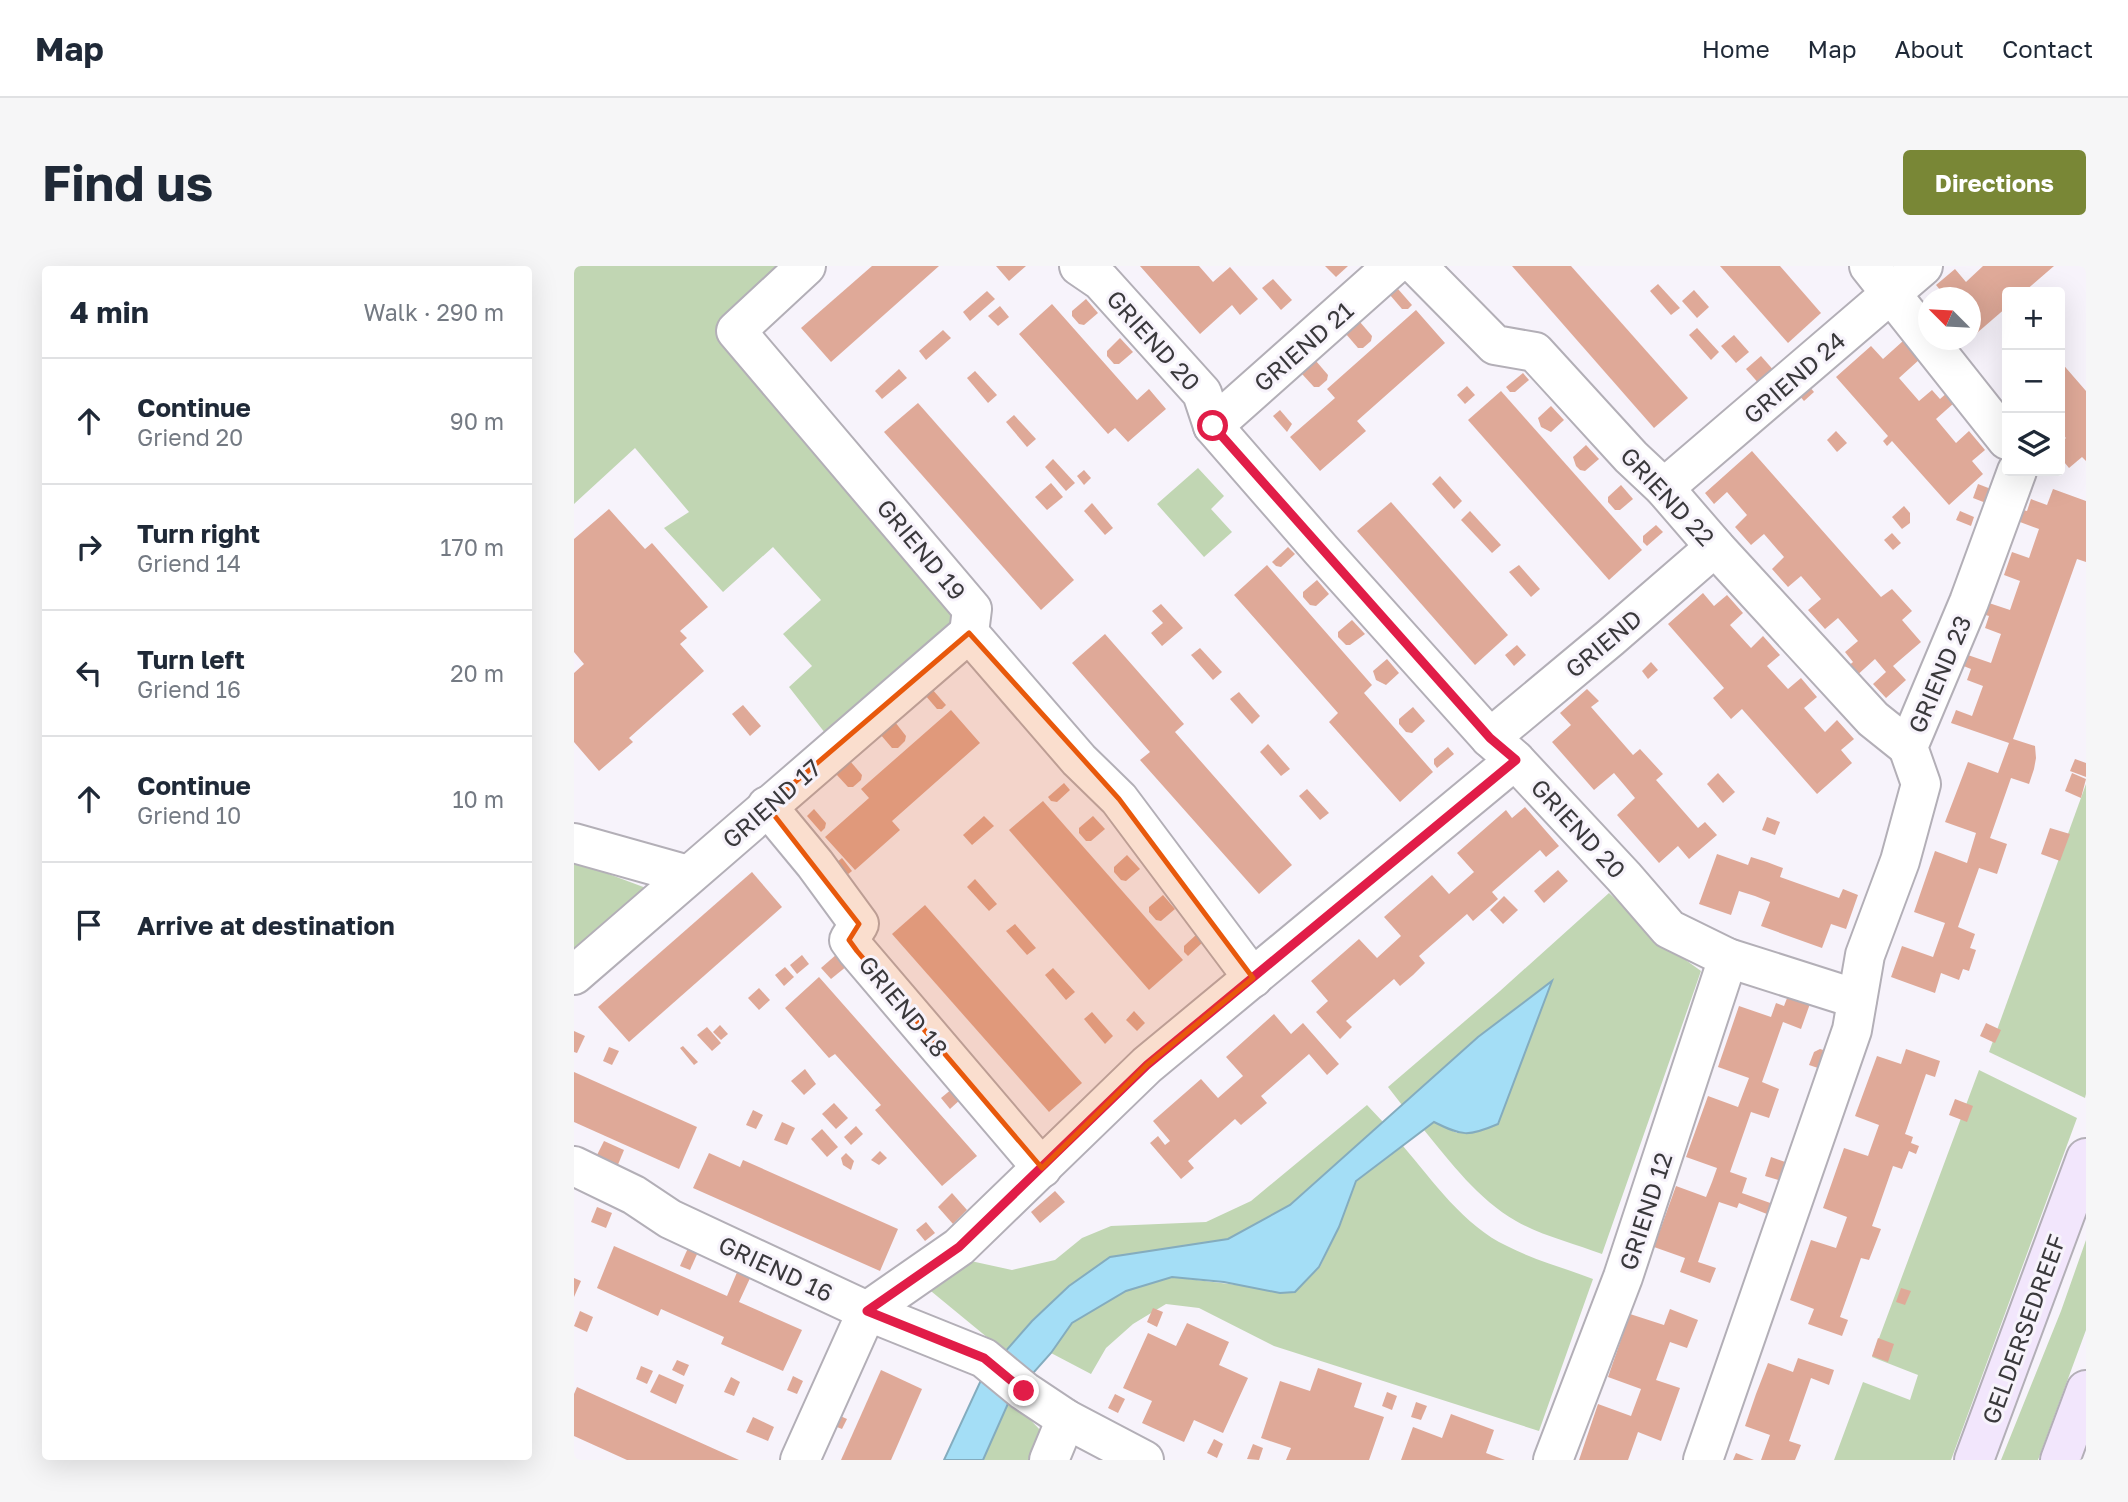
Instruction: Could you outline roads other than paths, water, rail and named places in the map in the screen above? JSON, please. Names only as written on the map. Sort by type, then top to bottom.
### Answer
[{"type":"main road","name":"GELDERSEDREEF","points":[[1975,1460],[2086,1158]]},
{"type":"main road","points":[[2060,1460],[2086,1390]]},
{"type":"street","name":"GRIEND 19","points":[[806,266],[736,331],[972,609],[969,633],[1079,760],[1119,799],[1253,978]]},
{"type":"street","name":"GRIEND 20","points":[[1079,266],[1101,281],[1202,393],[1213,426],[1669,929],[1728,958],[1857,999]]},
{"type":"street","name":"GRIEND 21","points":[[1213,426],[1393,266]]},
{"type":"street","name":"GRIEND 22","points":[[1416,266],[1495,345],[1535,352],[1631,457],[1664,488],[1873,719],[1908,747]]},
{"type":"street","name":"GRIEND 24","points":[[1664,488],[1880,280],[1923,266]]},
{"type":"street","points":[[1880,280],[2002,434]]},
{"type":"street","name":"GRIEND 23","points":[[1857,999],[1865,956],[1900,860],[1921,784],[1908,747],[1969,602],[2015,476]]},
{"type":"street","name":"GRIEND","points":[[867,1311],[959,1247],[1147,1065],[1253,978],[1503,749],[1610,638],[1715,547]]},
{"type":"street","name":"GRIEND 17","points":[[574,975],[969,633]]},
{"type":"street","name":"GRIEND 18","points":[[767,806],[815,864],[859,924],[849,940],[857,951],[1042,1168]]},
{"type":"street","points":[[574,844],[688,875]]},
{"type":"street","name":"GRIEND 12","points":[[1553,1460],[1623,1277],[1728,958]]},
{"type":"street","points":[[1703,1460],[1852,1030],[1857,999]]},
{"type":"street","name":"GRIEND 16","points":[[574,1166],[634,1195],[670,1219],[867,1311],[984,1358],[1024,1391],[1066,1419],[1144,1460]]},
{"type":"street","points":[[800,1460],[867,1311]]},
{"type":"street","points":[[1049,1460],[1066,1419]]},
{"type":"water","points":[[1552,981],[1498,1124],[1465,1133],[1434,1122],[1356,1181],[1339,1227],[1319,1267],[1295,1292],[1280,1293],[1224,1282],[1172,1277],[1126,1291],[1072,1323],[1051,1353],[1010,1399],[983,1460],[944,1460],[982,1378],[1032,1321],[1069,1286],[1110,1257],[1228,1239],[1290,1205],[1478,1037]]}]
